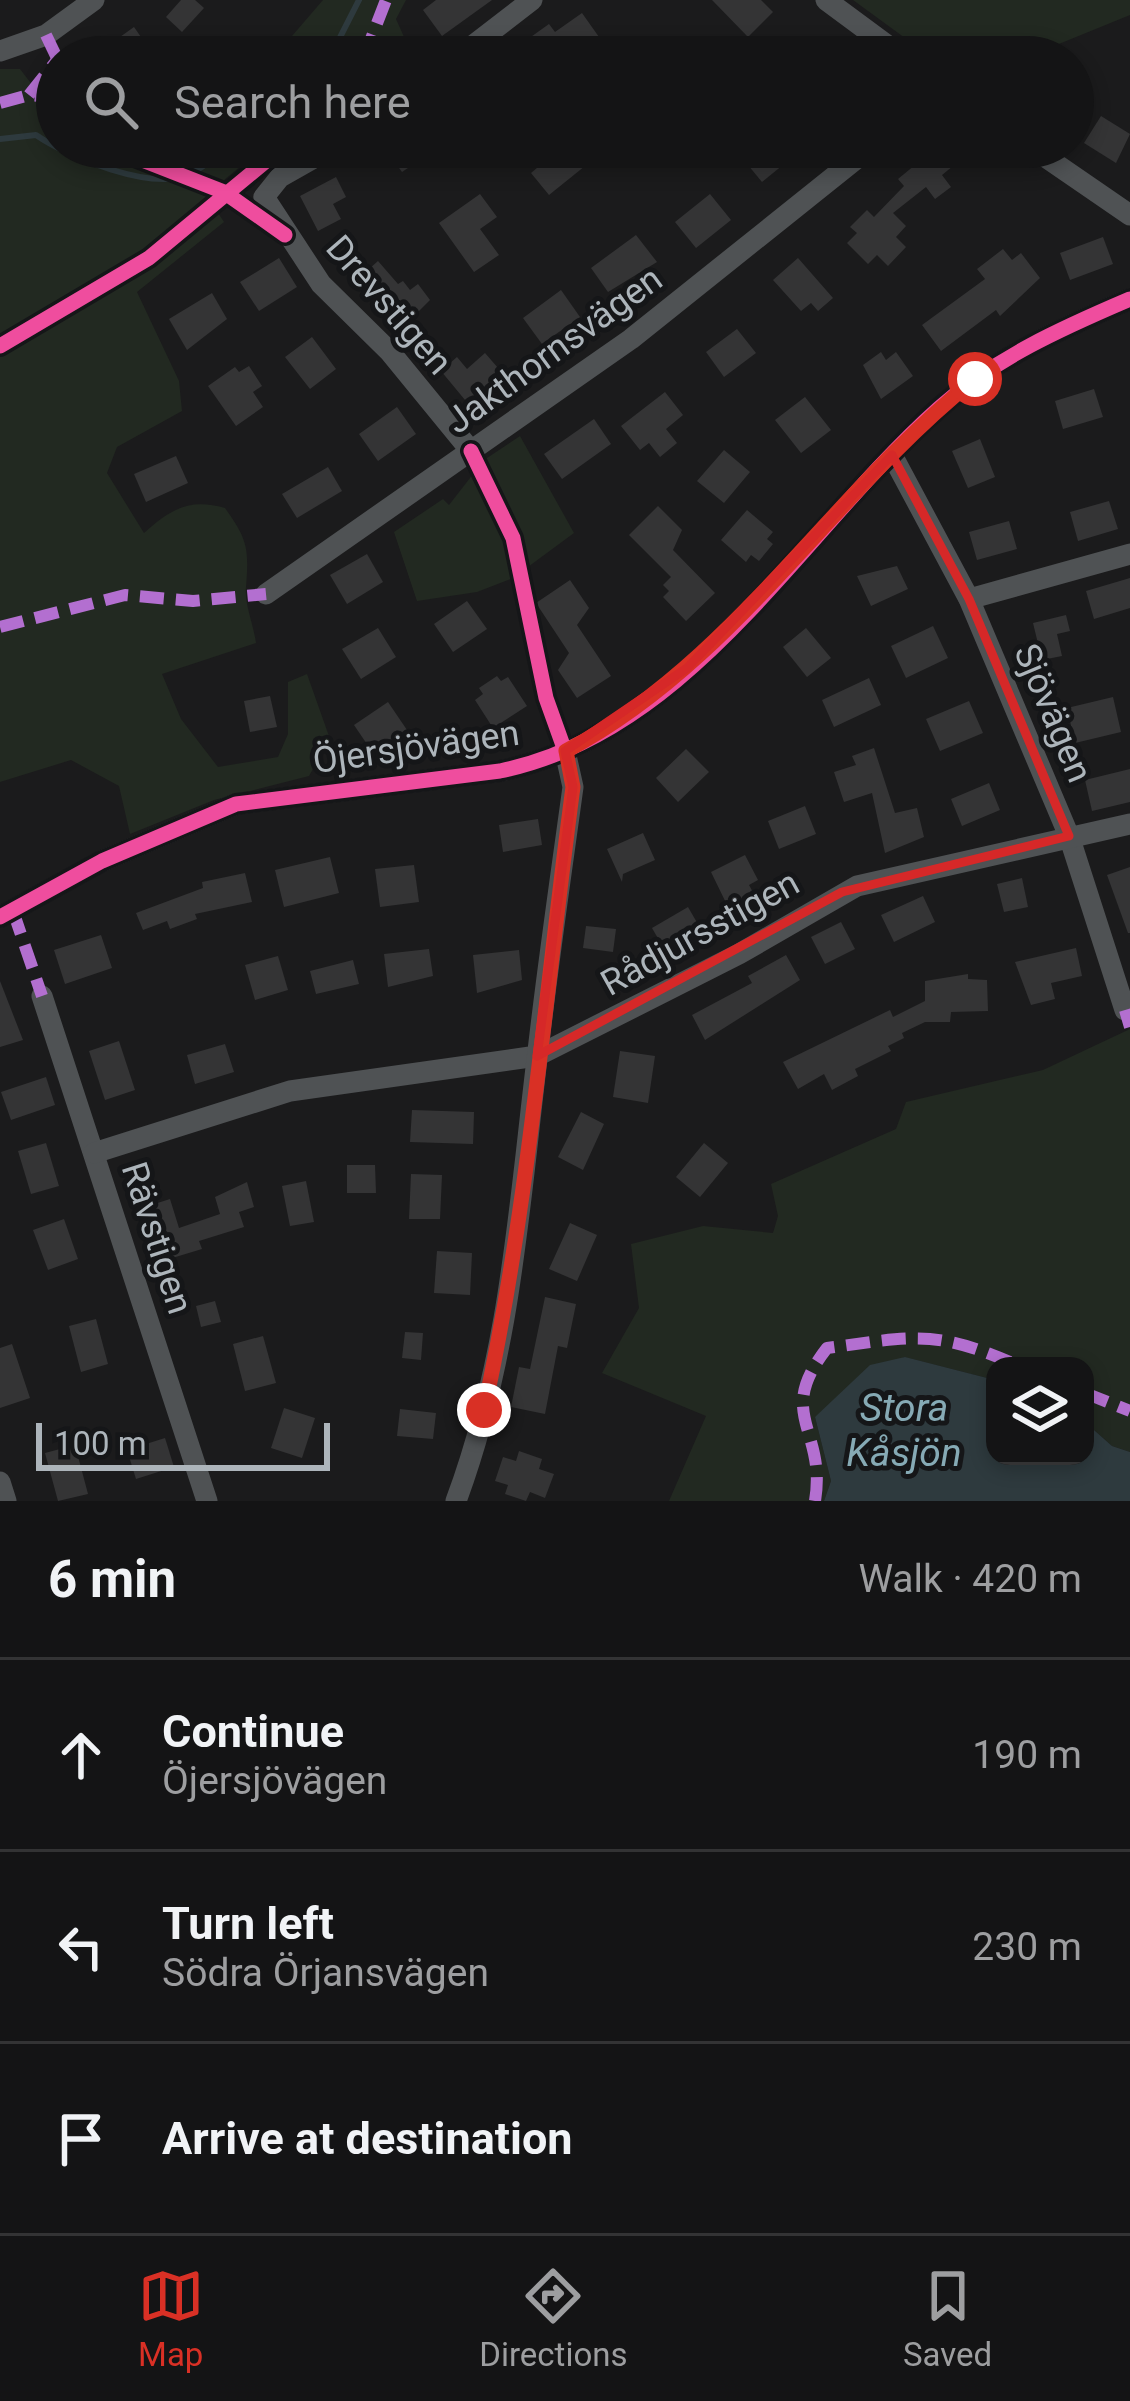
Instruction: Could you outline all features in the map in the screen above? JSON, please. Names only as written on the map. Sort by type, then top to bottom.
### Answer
[{"type":"street","points":[[43,36],[94,0]]},
{"type":"street","points":[[485,36],[532,0]]},
{"type":"street","points":[[826,0],[875,36]]},
{"type":"street","points":[[0,52],[36,39]]},
{"type":"street","name":"Drevstigen","points":[[296,168],[280,177],[264,197],[321,284],[390,352],[471,451]]},
{"type":"street","name":"Jakthornsvägen","points":[[266,594],[649,326],[845,168]]},
{"type":"street","points":[[1064,168],[1128,209]]},
{"type":"street","name":"Öjersjövägen","points":[[0,917],[102,861],[236,804],[327,788],[500,771],[566,751],[637,710],[676,678],[940,407],[1014,354],[1130,299]]},
{"type":"street","name":"Sjövägen","points":[[892,454],[969,598],[1069,836],[1125,1010]]},
{"type":"street","points":[[969,598],[1130,554]]},
{"type":"street","points":[[456,1501],[484,1410],[524,1213],[537,1056],[573,787],[566,751]]},
{"type":"street","name":"Rådjursstigen","points":[[94,1153],[290,1091],[537,1056],[740,954],[842,892],[1130,824]]},
{"type":"street","name":"Rävstigen","points":[[42,996],[207,1501]]},
{"type":"street","points":[[0,1482],[6,1501]]},
{"type":"highlighted area","points":[[892,455],[969,599],[1069,836],[842,892],[537,1056],[573,787],[565,751],[687,668]]},
{"type":"shaded area","points":[[323,0],[406,0],[396,19],[404,36],[292,36]]},
{"type":"shaded area","points":[[853,0],[1130,0],[1130,15],[1078,36],[902,36]]},
{"type":"shaded area","points":[[0,69],[20,69],[36,90],[36,168],[239,168],[206,195],[224,222],[137,292],[179,381],[182,411],[117,447],[107,473],[144,533],[172,512],[201,504],[225,508],[243,537],[246,600],[256,643],[162,674],[181,719],[218,767],[278,757],[288,734],[288,682],[307,674],[330,739],[309,776],[214,800],[130,834],[119,786],[71,760],[0,782]]},
{"type":"shaded area","points":[[520,436],[574,533],[513,578],[477,592],[417,601],[394,532],[443,499],[449,505],[484,460]]},
{"type":"shaded area","points":[[1130,1029],[1130,1452],[1112,1446],[1094,1430],[1094,1357],[986,1357],[986,1378],[904,1357],[815,1417],[831,1481],[824,1501],[669,1501],[706,1416],[602,1373],[639,1308],[631,1244],[703,1226],[773,1233],[778,1216],[771,1184],[896,1129],[906,1102],[1043,1070]]},
{"type":"water","name":"Stora Kåsjön","points":[[905,1357],[986,1378],[986,1465],[1094,1465],[1094,1430],[1112,1446],[1130,1452],[1130,1501],[824,1501],[831,1481],[815,1417],[870,1365]]},
{"type":"building","points":[[181,0],[195,0],[204,8],[182,32],[166,17]]},
{"type":"building","points":[[436,0],[492,0],[442,36],[423,10]]},
{"type":"building","points":[[712,0],[761,0],[773,12],[747,36]]},
{"type":"building","points":[[582,13],[598,36],[532,36],[549,24],[555,32]]},
{"type":"building","points":[[1101,116],[1130,134],[1116,163],[1094,149],[1094,127]]},
{"type":"building","points":[[537,168],[583,168],[549,195],[531,173]]},
{"type":"building","points":[[750,168],[779,168],[762,182]]},
{"type":"building","points":[[911,168],[951,168],[942,175],[951,187],[935,199],[926,187],[893,213],[906,226],[896,237],[906,247],[888,266],[877,255],[868,264],[847,243],[857,233],[850,227],[867,210],[874,217],[904,186],[898,179]]},
{"type":"building","points":[[336,177],[346,197],[333,204],[341,219],[318,231],[300,196]]},
{"type":"building","points":[[480,194],[497,217],[480,229],[499,255],[474,272],[439,223]]},
{"type":"building","points":[[710,194],[731,220],[696,248],[675,222]]},
{"type":"building","points":[[636,235],[657,262],[608,292],[591,268]]},
{"type":"building","points":[[1103,237],[1113,264],[1070,280],[1060,253]]},
{"type":"building","points":[[1003,249],[1012,260],[1021,253],[1040,278],[1000,316],[996,310],[941,351],[922,325],[985,279],[977,269]]},
{"type":"building","points":[[279,258],[297,287],[259,311],[240,282]]},
{"type":"building","points":[[798,258],[833,298],[818,311],[811,303],[801,311],[773,280]]},
{"type":"building","points":[[378,261],[398,284],[403,281],[410,290],[418,284],[430,300],[402,328],[359,278]]},
{"type":"building","points":[[561,290],[580,317],[542,344],[523,318]]},
{"type":"building","points":[[212,293],[227,319],[187,350],[169,319]]},
{"type":"building","points":[[737,329],[756,353],[724,377],[706,352]]},
{"type":"building","points":[[312,337],[336,369],[310,389],[285,357]]},
{"type":"building","points":[[881,352],[886,360],[896,352],[913,376],[881,399],[863,365]]},
{"type":"building","points":[[485,353],[505,376],[470,406],[441,371],[457,357],[467,369]]},
{"type":"building","points":[[249,366],[262,386],[253,392],[263,407],[236,426],[208,386],[235,367],[239,372]]},
{"type":"building","points":[[1094,389],[1103,417],[1063,429],[1055,401]]},
{"type":"building","points":[[665,392],[683,415],[666,429],[677,443],[660,457],[649,443],[640,450],[621,426]]},
{"type":"building","points":[[805,397],[831,430],[801,453],[775,420]]},
{"type":"building","points":[[397,407],[416,434],[378,461],[359,434]]},
{"type":"building","points":[[594,419],[611,444],[562,479],[544,454]]},
{"type":"building","points":[[980,439],[995,477],[968,488],[952,451]]},
{"type":"building","points":[[724,450],[750,472],[724,503],[697,481]]},
{"type":"building","points":[[176,456],[188,483],[146,502],[134,474]]},
{"type":"building","points":[[328,467],[342,491],[297,518],[282,494]]},
{"type":"building","points":[[1109,501],[1118,529],[1078,541],[1070,512]]},
{"type":"building","points":[[658,506],[682,530],[673,550],[715,593],[686,621],[663,597],[669,591],[663,585],[671,577],[629,535]]},
{"type":"building","points":[[747,510],[773,532],[767,539],[773,544],[759,561],[751,555],[746,562],[721,540]]},
{"type":"building","points":[[1009,521],[1017,549],[977,560],[969,532]]},
{"type":"building","points":[[367,554],[383,582],[347,604],[330,575]]},
{"type":"building","points":[[897,566],[908,589],[871,606],[857,576]]},
{"type":"building","points":[[1130,578],[1130,608],[1094,619],[1086,591]]},
{"type":"building","points":[[570,580],[589,608],[577,625],[611,676],[577,698],[558,670],[569,653],[536,603]]},
{"type":"building","points":[[467,601],[487,629],[453,652],[434,624]]},
{"type":"building","points":[[1066,615],[1070,631],[1057,634],[1062,656],[1042,660],[1033,623]]},
{"type":"building","points":[[933,626],[948,658],[906,678],[891,646]]},
{"type":"building","points":[[378,628],[396,657],[361,679],[342,649]]},
{"type":"building","points":[[806,628],[831,658],[807,677],[783,647]]},
{"type":"building","points":[[497,676],[501,681],[508,677],[527,706],[493,728],[475,700],[483,694],[479,688]]},
{"type":"building","points":[[869,678],[881,705],[834,727],[822,700]]},
{"type":"building","points":[[270,696],[277,727],[250,732],[244,701]]},
{"type":"building","points":[[1113,697],[1121,732],[1075,743],[1067,708]]},
{"type":"building","points":[[969,701],[983,733],[940,751],[926,719]]},
{"type":"building","points":[[388,702],[407,730],[373,753],[354,725]]},
{"type":"building","points":[[874,748],[895,813],[917,808],[924,837],[885,853],[872,793],[844,802],[834,772],[856,765],[852,756]]},
{"type":"building","points":[[686,749],[709,772],[678,802],[656,778]]},
{"type":"building","points":[[1130,769],[1130,802],[1092,811],[1085,780]]},
{"type":"building","points":[[989,783],[1000,810],[962,826],[951,799]]},
{"type":"building","points":[[805,806],[816,834],[779,849],[768,821]]},
{"type":"building","points":[[538,819],[542,845],[503,852],[499,825]]},
{"type":"building","points":[[643,833],[655,860],[623,874],[622,882],[607,849]]},
{"type":"building","points":[[745,855],[758,880],[749,885],[755,896],[729,909],[711,872]]},
{"type":"building","points":[[330,857],[339,893],[284,907],[275,870]]},
{"type":"building","points":[[414,865],[419,902],[380,907],[375,869]]},
{"type":"building","points":[[1130,867],[1130,933],[1128,933],[1107,875]]},
{"type":"building","points":[[245,873],[252,902],[195,914],[197,919],[170,929],[167,921],[143,930],[136,913],[203,888],[202,882]]},
{"type":"building","points":[[1022,878],[1028,907],[1004,912],[997,884]]},
{"type":"building","points":[[923,896],[935,922],[894,942],[881,915]]},
{"type":"building","points":[[688,907],[703,933],[667,954],[652,928]]},
{"type":"building","points":[[841,922],[855,949],[825,964],[811,937]]},
{"type":"building","points":[[586,926],[616,929],[613,952],[583,948]]},
{"type":"building","points":[[101,935],[112,968],[65,984],[54,950]]},
{"type":"building","points":[[1076,948],[1082,976],[1051,983],[1055,999],[1031,1005],[1015,962]]},
{"type":"building","points":[[429,949],[433,976],[388,987],[384,954]]},
{"type":"building","points":[[519,950],[522,980],[477,993],[473,955]]},
{"type":"building","points":[[786,955],[800,980],[705,1040],[692,1015],[752,983],[748,976]]},
{"type":"building","points":[[278,956],[288,990],[255,1000],[245,965]]},
{"type":"building","points":[[353,960],[359,984],[316,994],[310,971]]},
{"type":"building","points":[[968,974],[968,979],[987,980],[988,1011],[951,1012],[950,1022],[925,1022],[902,1033],[904,1038],[888,1046],[891,1051],[855,1069],[858,1076],[832,1090],[824,1074],[798,1089],[783,1062],[890,1010],[893,1017],[925,1001],[925,981]]},
{"type":"building","points":[[0,981],[23,1040],[0,1047]]},
{"type":"building","points":[[119,1041],[135,1090],[105,1100],[89,1051]]},
{"type":"building","points":[[225,1044],[234,1072],[195,1084],[187,1055]]},
{"type":"building","points":[[620,1051],[655,1056],[648,1103],[613,1097]]},
{"type":"building","points":[[46,1077],[55,1105],[11,1120],[1,1092]]},
{"type":"building","points":[[412,1110],[474,1112],[473,1144],[410,1142]]},
{"type":"building","points":[[581,1112],[604,1124],[583,1170],[558,1157]]},
{"type":"building","points":[[46,1143],[59,1186],[31,1194],[18,1151]]},
{"type":"building","points":[[704,1143],[728,1163],[700,1197],[676,1177]]},
{"type":"building","points":[[347,1165],[375,1165],[376,1193],[347,1193]]},
{"type":"building","points":[[411,1174],[442,1175],[440,1219],[409,1219]]},
{"type":"building","points":[[306,1181],[314,1222],[290,1226],[282,1186]]},
{"type":"building","points":[[247,1182],[254,1207],[239,1212],[244,1227],[199,1241],[202,1249],[159,1262],[142,1208],[170,1199],[179,1228],[220,1214],[215,1197]]},
{"type":"building","points":[[64,1219],[78,1259],[48,1270],[33,1230]]},
{"type":"building","points":[[570,1223],[597,1235],[577,1281],[549,1269]]},
{"type":"building","points":[[437,1251],[472,1253],[470,1295],[434,1293]]},
{"type":"building","points":[[545,1297],[576,1304],[567,1348],[558,1346],[545,1414],[511,1407],[519,1367],[530,1369]]},
{"type":"building","points":[[215,1301],[221,1322],[201,1327],[196,1306]]},
{"type":"building","points":[[96,1319],[108,1364],[81,1372],[69,1326]]},
{"type":"building","points":[[405,1332],[423,1333],[421,1360],[402,1358]]},
{"type":"building","points":[[263,1336],[276,1383],[245,1391],[233,1344]]},
{"type":"building","points":[[12,1344],[30,1398],[0,1408],[0,1348]]},
{"type":"building","points":[[284,1408],[315,1418],[302,1458],[271,1448]]},
{"type":"building","points":[[400,1409],[436,1413],[433,1439],[397,1436]]},
{"type":"building","points":[[165,1438],[174,1467],[136,1479],[127,1450]]},
{"type":"building","points":[[75,1445],[88,1494],[58,1501],[45,1453]]},
{"type":"building","points":[[519,1451],[542,1459],[539,1469],[554,1474],[545,1498],[530,1492],[526,1501],[505,1494],[508,1485],[495,1481],[503,1457],[516,1461]]},
{"type":"waterway","points":[[341,36],[359,0]]},
{"type":"waterway","points":[[0,139],[36,135]]},
{"type":"waterway","points":[[106,168],[154,179],[174,178],[200,168]]},
{"type":"marked path","points":[[372,36],[386,0]]},
{"type":"marked path","points":[[29,95],[36,86]]},
{"type":"marked path","points":[[0,103],[36,96]]},
{"type":"marked path","points":[[0,627],[125,595],[193,601],[266,594]]},
{"type":"marked path","points":[[13,911],[42,996]]},
{"type":"marked path","points":[[1125,1010],[1130,1027]]},
{"type":"marked path","points":[[815,1501],[817,1476],[804,1390],[827,1348],[925,1339],[997,1357]]},
{"type":"marked path","points":[[1094,1397],[1130,1411]]},
{"type":"cycle path","points":[[163,168],[224,192],[285,235]]},
{"type":"cycle path","points":[[0,346],[149,258],[258,168]]},
{"type":"cycle path","points":[[0,917],[102,861],[236,804],[500,771],[568,749],[630,715],[687,671],[740,621],[889,457],[960,390],[1030,346],[1130,299]]},
{"type":"cycle path","points":[[471,451],[513,538],[546,698],[565,751]]},
{"type":"route","points":[[484,1410],[524,1213],[537,1056],[573,787],[566,751],[637,710],[687,668],[892,454],[975,379]]}]
